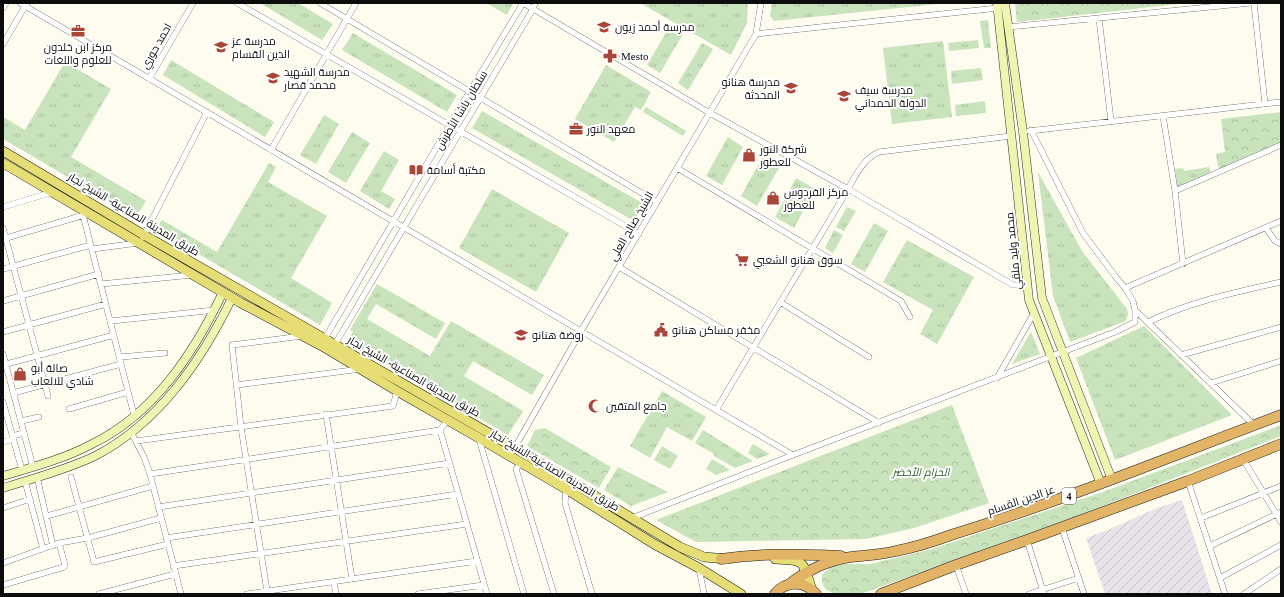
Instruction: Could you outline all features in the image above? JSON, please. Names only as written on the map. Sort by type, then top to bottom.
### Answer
[{"type":"highway","name":"عز الدين القسام","points":[[775,594],[781,588],[788,585],[806,572],[829,563],[851,557],[880,554],[910,548],[1019,514],[1281,415]]},
{"type":"highway","points":[[881,594],[892,592],[956,565],[1188,482],[1281,444]]},
{"type":"highway","points":[[721,559],[786,554],[851,557]]},
{"type":"highway","points":[[788,585],[801,584],[814,592]]},
{"type":"main road","name":"طريق المدينة الصناعية- الشيخ نجار","points":[[3,150],[141,239],[333,348],[515,448],[688,551],[704,557],[721,559],[794,560],[801,563],[806,572]]},
{"type":"main road","points":[[3,163],[53,192],[83,213],[141,239],[232,298],[303,336],[323,342]]},
{"type":"main road","name":"طريق المدينة الصناعية-الشيخ نجار","points":[[333,348],[361,369],[566,489],[654,544],[699,568],[741,594]]},
{"type":"main road","points":[[806,572],[814,592]]},
{"type":"street","points":[[3,8],[6,3]]},
{"type":"street","name":"احمد حوري","points":[[149,79],[193,3]]},
{"type":"street","points":[[237,3],[638,234]]},
{"type":"street","points":[[320,3],[657,202]]},
{"type":"street","points":[[271,150],[327,56],[356,3]]},
{"type":"street","points":[[523,3],[534,6],[710,113],[848,189],[1013,285],[1028,284]]},
{"type":"street","name":"سلطان باشا الأطرش","points":[[323,342],[469,92],[523,3]]},
{"type":"street","name":"الشيخ صالح العلي","points":[[510,456],[581,331],[756,34],[761,3]]},
{"type":"street","name":"محمد وليد ملقي","points":[[1005,3],[1023,132],[1042,298],[1112,480]]},
{"type":"street","points":[[1008,27],[1250,3]]},
{"type":"street","points":[[1254,3],[1265,104]]},
{"type":"street","points":[[3,44],[24,4],[149,79],[793,455]]},
{"type":"street","points":[[756,34],[997,5]]},
{"type":"street","name":"محمد وليد ملقي","points":[[997,5],[1030,300],[1101,484]]},
{"type":"street","name":"سلطان باشا الأطرش","points":[[333,348],[534,6]]},
{"type":"street","points":[[1099,18],[1111,121]]},
{"type":"street","points":[[1023,132],[1281,102]]},
{"type":"street","points":[[3,269],[92,247],[141,239],[207,112]]},
{"type":"street","points":[[1164,116],[1175,191],[1183,264]]},
{"type":"street","points":[[632,518],[997,378],[1115,332],[1135,322],[1133,302],[1125,288],[1083,233],[1031,130]]},
{"type":"street","points":[[716,410],[864,162],[871,155],[879,152],[1011,136]]},
{"type":"street","points":[[1175,191],[1281,145]]},
{"type":"street","points":[[677,168],[901,301],[910,317]]},
{"type":"street","points":[[3,207],[53,192]]},
{"type":"street","points":[[4,239],[83,213],[134,416]]},
{"type":"street","points":[[1125,288],[1281,222]]},
{"type":"street","points":[[3,228],[4,239],[13,266],[48,396]]},
{"type":"street","points":[[1266,228],[1275,241],[1281,244]]},
{"type":"street","points":[[619,267],[879,423]]},
{"type":"street","points":[[3,301],[99,274]]},
{"type":"street","points":[[101,284],[193,274]]},
{"type":"street","points":[[1148,322],[1169,312],[1217,297],[1281,282]]},
{"type":"street","points":[[3,476],[58,459],[92,444],[109,435],[134,416],[162,390],[182,364],[215,310],[223,292]]},
{"type":"street","points":[[3,488],[81,462],[95,455],[131,432],[146,420],[163,403],[190,370],[232,298]]},
{"type":"street","points":[[780,302],[869,357]]},
{"type":"street","points":[[3,332],[106,304]]},
{"type":"street","points":[[111,320],[215,310]]},
{"type":"street","points":[[1135,310],[1254,425]]},
{"type":"street","points":[[997,378],[1034,313]]},
{"type":"street","points":[[1181,355],[1281,326]]},
{"type":"street","points":[[4,365],[114,335]]},
{"type":"street","points":[[267,591],[241,427],[232,345],[303,336]]},
{"type":"street","points":[[120,357],[164,353]]},
{"type":"street","points":[[3,354],[4,365],[33,467]]},
{"type":"street","points":[[1211,383],[1281,362]]},
{"type":"street","points":[[13,393],[121,364]]},
{"type":"street","points":[[182,364],[190,370]]},
{"type":"street","points":[[236,386],[361,369]]},
{"type":"street","points":[[136,441],[393,406],[398,391]]},
{"type":"street","points":[[68,409],[128,392]]},
{"type":"street","points":[[3,402],[4,411],[13,437],[43,549]]},
{"type":"street","points":[[326,414],[352,579]]},
{"type":"street","points":[[21,421],[39,417]]},
{"type":"street","points":[[150,474],[440,430],[448,420]]},
{"type":"street","points":[[440,430],[487,594]]},
{"type":"street","points":[[131,432],[150,474],[181,594]]},
{"type":"street","points":[[3,442],[24,433]]},
{"type":"street","points":[[479,438],[524,594]]},
{"type":"street","points":[[1243,459],[1263,493],[1279,513],[1281,522]]},
{"type":"street","points":[[158,507],[450,463]]},
{"type":"street","points":[[521,463],[516,469],[554,594]]},
{"type":"street","points":[[3,585],[64,567],[65,564],[56,544],[37,477]]},
{"type":"street","points":[[71,477],[94,562],[167,541],[256,524],[458,494]]},
{"type":"street","points":[[1188,482],[1225,594]]},
{"type":"street","points":[[47,516],[153,486]]},
{"type":"street","points":[[1201,518],[1281,486]]},
{"type":"street","points":[[566,489],[565,503],[592,594]]},
{"type":"street","points":[[3,508],[30,499]]},
{"type":"street","points":[[1210,546],[1279,513]]},
{"type":"street","points":[[3,563],[56,544],[88,538],[161,518]]},
{"type":"street","points":[[174,566],[467,524]]},
{"type":"street","points":[[1062,528],[1084,594]]},
{"type":"street","points":[[1027,540],[1044,592]]},
{"type":"street","points":[[1220,578],[1281,545]]},
{"type":"street","points":[[247,594],[478,562]]},
{"type":"street","points":[[956,565],[966,594]]},
{"type":"street","points":[[699,568],[704,594]]},
{"type":"street","points":[[1244,594],[1281,569]]},
{"type":"street","points":[[99,594],[176,574]]},
{"type":"street","points":[[1029,594],[1044,592],[1079,578]]},
{"type":"street","points":[[334,582],[336,594]]},
{"type":"street","points":[[418,594],[484,585]]},
{"type":"shaded area","points":[[1182,500],[1212,594],[1105,594],[1086,538],[1157,508]]},
{"type":"green space","points":[[260,3],[298,3],[333,24],[322,40]]},
{"type":"green space","points":[[486,3],[513,3],[507,15]]},
{"type":"green space","points":[[640,3],[748,3],[747,23],[731,55]]},
{"type":"green space","points":[[772,3],[947,3],[774,21],[770,16]]},
{"type":"green space","points":[[1015,3],[1187,3],[1017,22]]},
{"type":"green space","points":[[988,20],[991,48],[984,48],[980,21]]},
{"type":"green space","points":[[670,26],[683,34],[660,73],[647,65]]},
{"type":"green space","points":[[353,33],[457,95],[447,112],[342,50]]},
{"type":"green space","points":[[978,40],[979,48],[949,51],[948,43]]},
{"type":"green space","points":[[943,41],[952,117],[892,124],[883,48]]},
{"type":"green space","points":[[702,43],[713,49],[688,90],[678,83]]},
{"type":"green space","points":[[171,60],[274,122],[265,137],[163,75]]},
{"type":"green space","points":[[65,62],[111,89],[71,157],[146,201],[136,217],[3,139],[3,117],[25,130]]},
{"type":"green space","points":[[606,65],[651,92],[641,110],[635,107],[614,142],[575,119]]},
{"type":"green space","points":[[981,68],[983,80],[952,84],[951,71]]},
{"type":"green space","points":[[985,101],[986,113],[956,116],[955,105]]},
{"type":"green space","points":[[646,107],[686,131],[683,136],[643,112]]},
{"type":"green space","points":[[482,111],[644,204],[634,221],[472,128]]},
{"type":"green space","points":[[1281,112],[1281,143],[1219,170],[1216,154],[1225,152],[1221,119]]},
{"type":"green space","points":[[324,115],[339,124],[316,164],[300,155]]},
{"type":"green space","points":[[352,132],[370,143],[346,183],[328,172]]},
{"type":"green space","points":[[728,137],[743,147],[722,185],[706,176]]},
{"type":"green space","points":[[384,151],[399,160],[381,191],[395,199],[389,209],[360,191]]},
{"type":"green space","points":[[762,158],[779,168],[757,206],[741,196]]},
{"type":"green space","points":[[269,163],[276,167],[268,182],[327,216],[291,278],[332,303],[320,325],[156,229],[162,220],[217,252]]},
{"type":"green space","points":[[1209,167],[1212,174],[1179,187],[1177,186],[1175,169],[1183,168],[1184,171]]},
{"type":"green space","points":[[1038,172],[1082,251],[1127,309],[1128,314],[1126,321],[1070,342],[1053,296]]},
{"type":"green space","points":[[796,178],[815,189],[794,228],[775,217]]},
{"type":"green space","points":[[492,189],[569,233],[536,292],[459,248]]},
{"type":"green space","points":[[847,207],[856,211],[844,231],[836,227]]},
{"type":"green space","points":[[874,223],[888,231],[865,272],[851,264]]},
{"type":"green space","points":[[834,230],[843,235],[833,253],[825,248]]},
{"type":"green space","points":[[907,240],[974,277],[937,344],[920,334],[933,310],[883,282]]},
{"type":"green space","points":[[377,284],[445,323],[436,339],[376,304],[367,319],[430,356],[451,321],[544,375],[532,395],[473,361],[464,376],[523,411],[508,435],[348,341],[353,332],[350,330]]},
{"type":"green space","points":[[1144,326],[1232,415],[1115,460],[1076,358]]},
{"type":"green space","points":[[1031,332],[1040,354],[1012,364]]},
{"type":"green space","points":[[662,391],[706,417],[692,441],[667,427],[650,458],[630,446]]},
{"type":"green space","name":"الحزام الأخضر","points":[[952,405],[989,503],[914,528],[866,539],[696,542],[656,520]]},
{"type":"green space","points":[[1281,425],[1281,436],[1060,523],[860,594],[833,593],[824,587],[822,582],[822,575],[834,564],[871,564],[932,549],[1100,493]]},
{"type":"green space","points":[[545,428],[611,467],[599,488],[527,446],[535,430]]},
{"type":"green space","points":[[703,430],[753,461],[735,468],[714,456],[714,454],[695,443]]},
{"type":"green space","points":[[753,444],[770,454],[757,459],[748,453]]},
{"type":"green space","points":[[662,446],[678,456],[670,469],[654,460]]},
{"type":"green space","points":[[712,459],[730,470],[716,475],[706,469]]},
{"type":"green space","points":[[618,467],[668,492],[631,506],[604,490]]},
{"type":"place","name":"مدرسة أحمد زيون","points":[[604,27]]},
{"type":"place","name":"مركز ابن خلدون للعلوم واللغات","points":[[78,31]]},
{"type":"place","name":"مدرسة عز الدين القسام","points":[[221,47]]},
{"type":"place","name":"Mesto","points":[[610,56]]},
{"type":"place","name":"مدرسة الشهيد محمد قصار","points":[[273,78]]},
{"type":"place","name":"مدرسة هنانو المحدثة","points":[[791,88]]},
{"type":"place","name":"مدرسة سيف الدولة الحمداني","points":[[844,96]]},
{"type":"place","name":"معهد النور","points":[[576,129]]},
{"type":"place","name":"شركة النور للعطور","points":[[749,155]]},
{"type":"place","name":"مكتبة أسامة","points":[[416,170]]},
{"type":"place","name":"مركز الفردوس للعطور","points":[[773,198]]},
{"type":"place","name":"سوق هنانو الشعبي","points":[[742,260]]},
{"type":"place","name":"مخفر مساكن هنانو","points":[[661,330]]},
{"type":"place","name":"روضة هنانو","points":[[521,335]]},
{"type":"place","name":"صالة أبو شادي للالعاب","points":[[20,374]]},
{"type":"place","name":"جامع المتقين","points":[[595,406]]}]
